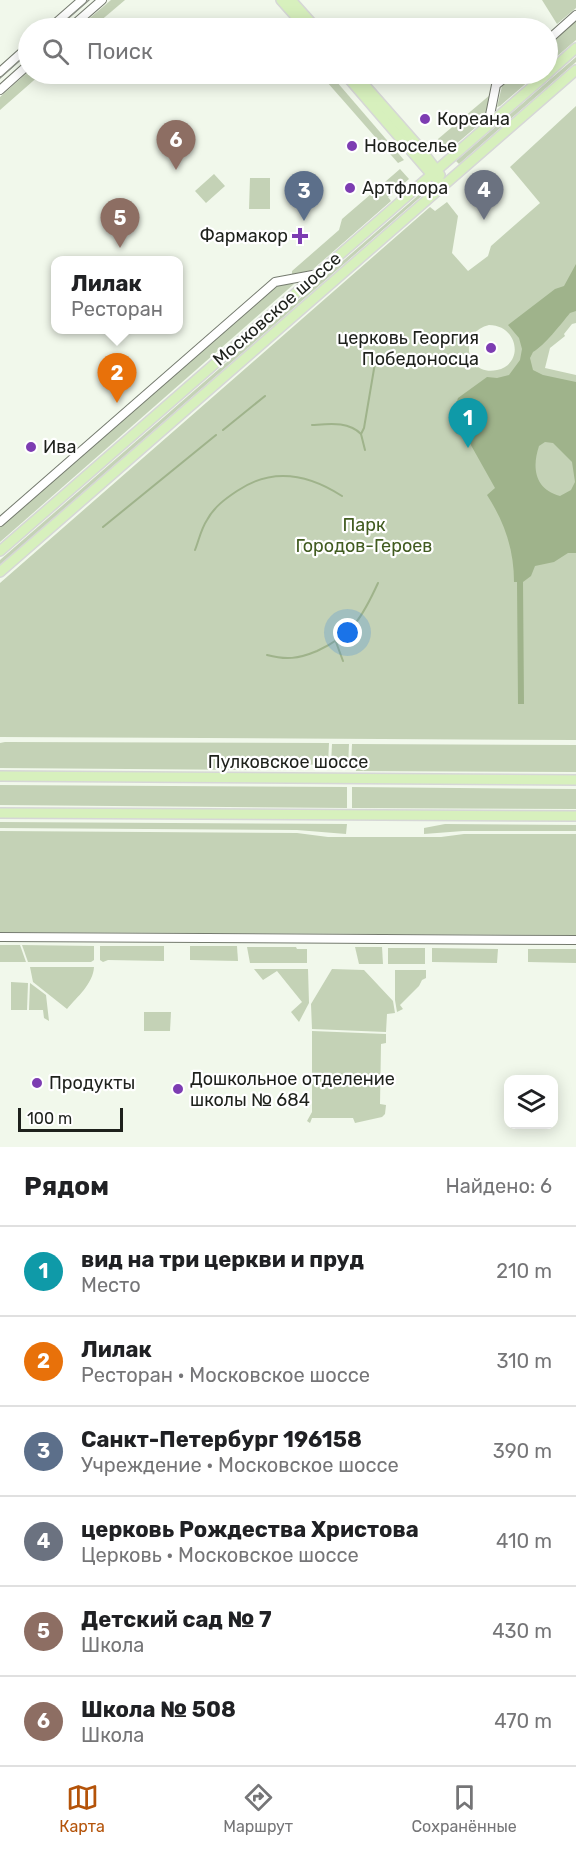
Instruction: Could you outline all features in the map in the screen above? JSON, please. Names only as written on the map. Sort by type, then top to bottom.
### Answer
[{"type":"main road","points":[[281,0],[297,18]]},
{"type":"main road","points":[[291,0],[307,18]]},
{"type":"main road","name":"Московское шоссе","points":[[558,64],[576,48]]},
{"type":"main road","name":"Московское шоссе","points":[[0,573],[576,70]]},
{"type":"main road","points":[[354,84],[434,172]]},
{"type":"main road","points":[[363,84],[444,185]]},
{"type":"main road","name":"Московское шоссе","points":[[0,551],[535,84]]},
{"type":"main road","name":"Пулковское шоссе","points":[[0,776],[576,780]]},
{"type":"main road","points":[[0,813],[576,816]]},
{"type":"street","points":[[61,18],[82,0]]},
{"type":"street","points":[[81,18],[102,0]]},
{"type":"street","points":[[558,31],[576,15]]},
{"type":"street","points":[[0,72],[18,56]]},
{"type":"street","points":[[0,90],[18,74]]},
{"type":"street","points":[[488,125],[498,84]]},
{"type":"street","points":[[0,522],[275,282],[318,274]]},
{"type":"street","points":[[0,937],[576,940]]},
{"type":"green space","points":[[111,0],[125,0],[104,18],[90,18]]},
{"type":"green space","points":[[542,0],[576,0],[576,8],[558,23],[558,18],[553,18]]},
{"type":"green space","points":[[576,19],[576,40],[558,55],[558,35]]},
{"type":"green space","points":[[576,57],[576,62],[558,78],[558,73]]},
{"type":"green space","points":[[18,81],[18,84],[30,84],[0,110],[0,97]]},
{"type":"green space","points":[[329,84],[339,84],[404,160],[398,163]]},
{"type":"green space","points":[[504,84],[525,84],[497,107]]},
{"type":"green space","points":[[545,84],[551,84],[459,164],[456,161]]},
{"type":"green space","points":[[490,95],[491,99],[483,121],[448,151],[438,139]]},
{"type":"green space","name":"Парк Городов-Героев","points":[[576,106],[576,323],[572,324],[564,334],[565,336],[550,348],[545,368],[576,375],[576,740],[0,737],[0,583],[430,207],[435,211],[447,202],[458,216],[452,253],[468,271],[488,256],[491,246],[540,203],[510,167]],"holes":[[[489,325],[499,327],[512,338],[514,345],[512,360],[497,370],[478,367],[469,353],[472,336]]]},
{"type":"green space","points":[[400,169],[409,179],[388,197],[391,201],[311,271],[292,275],[292,271],[339,230],[342,219]]},
{"type":"green space","points":[[214,174],[225,186],[206,203],[195,191]]},
{"type":"green space","points":[[250,178],[270,178],[270,209],[249,209]]},
{"type":"green space","points":[[422,192],[424,194],[0,565],[0,560]]},
{"type":"green space","points":[[294,284],[0,542],[0,525],[276,286]]},
{"type":"green space","points":[[0,743],[329,743],[328,765],[280,764],[279,767],[258,770],[0,768]]},
{"type":"green space","points":[[332,744],[349,744],[348,768],[331,765]]},
{"type":"green space","points":[[352,744],[576,745],[576,772],[356,771],[356,768],[351,767]]},
{"type":"green space","points":[[0,785],[347,787],[347,808],[0,805]]},
{"type":"green space","points":[[352,787],[576,789],[576,809],[352,808]]},
{"type":"green space","points":[[0,822],[347,824],[346,834],[297,830],[0,828]]},
{"type":"green space","points":[[445,824],[576,825],[576,831],[463,831],[424,834],[424,828]]},
{"type":"green space","points":[[0,831],[297,833],[328,837],[576,834],[576,935],[0,932]]},
{"type":"green space","points":[[0,945],[20,945],[26,962],[0,962]]},
{"type":"green space","points":[[22,945],[94,946],[94,960],[91,962],[28,962]]},
{"type":"green space","points":[[100,946],[164,946],[164,961],[108,960],[103,962],[100,960]]},
{"type":"green space","points":[[190,946],[237,946],[238,961],[190,960]]},
{"type":"green space","points":[[247,947],[307,949],[307,963],[250,963]]},
{"type":"green space","points":[[355,947],[382,947],[383,964],[359,964]]},
{"type":"green space","points":[[388,948],[425,948],[425,964],[388,964]]},
{"type":"green space","points":[[432,948],[498,949],[497,963],[432,962]]},
{"type":"green space","points":[[528,949],[576,949],[576,963],[528,962]]},
{"type":"green space","points":[[30,967],[94,967],[88,985],[67,1009],[33,982]]},
{"type":"green space","points":[[254,969],[308,969],[309,1003],[299,1022],[291,1012],[302,1002],[277,971],[263,980]]},
{"type":"green space","points":[[332,969],[364,970],[393,1001],[395,1013],[387,1014],[386,1032],[312,1029],[311,1004]]},
{"type":"green space","points":[[395,970],[426,970],[426,978],[400,1005],[403,1009],[397,1012],[395,1000]]},
{"type":"green space","points":[[11,982],[28,983],[27,1010],[11,1010]]},
{"type":"green space","points":[[30,983],[46,995],[49,1021],[44,1018],[43,1010],[29,1010]]},
{"type":"green space","points":[[144,1012],[171,1012],[170,1031],[144,1031]]},
{"type":"green space","points":[[312,1031],[386,1034],[386,1043],[381,1044],[380,1104],[386,1105],[385,1114],[382,1117],[355,1123],[353,1118],[312,1118],[310,1123],[307,1121],[312,1112]]},
{"type":"shaded area","points":[[576,264],[576,311],[570,313],[530,358],[533,370],[543,375],[576,382],[576,553],[568,553],[554,562],[535,566],[531,576],[523,582],[524,704],[518,704],[517,582],[514,582],[510,548],[499,516],[487,495],[495,488],[463,431],[457,434],[455,432],[454,410],[458,398],[487,377],[497,378],[509,375],[520,360],[522,349],[519,338],[508,325],[555,289],[564,286]],"holes":[[[545,442],[553,443],[572,462],[575,482],[571,490],[560,496],[551,493],[540,483],[536,469],[539,446]]]},
{"type":"waterway","points":[[361,434],[375,363]]},
{"type":"waterway","points":[[223,430],[265,396]]},
{"type":"waterway","points":[[312,425],[338,424],[350,427],[361,434],[365,450]]},
{"type":"waterway","points":[[103,527],[216,435]]},
{"type":"waterway","points":[[195,550],[205,523],[216,507],[250,483],[277,476],[290,476],[303,478],[329,488],[342,496]]},
{"type":"waterway","points":[[267,655],[280,658],[304,656],[339,639],[361,616],[378,583]]},
{"type":"waterway","points":[[336,642],[343,661]]},
{"type":"tram line","points":[[68,18],[89,0]]},
{"type":"tram line","points":[[0,78],[18,62]]},
{"type":"place","name":"Кореана","points":[[425,119]]},
{"type":"place","name":"Новоселье","points":[[352,146]]},
{"type":"place","name":"Школа № 508","points":[[176,170]]},
{"type":"place","name":"Артфлора","points":[[350,188]]},
{"type":"place","name":"церковь Рождества Христова","points":[[484,220]]},
{"type":"place","name":"Санкт-Петербург 196158","points":[[304,221]]},
{"type":"place","name":"Фармакор","points":[[300,236]]},
{"type":"place","name":"Детский сад № 7","points":[[120,248]]},
{"type":"place","name":"церковь Георгия Победоносца","points":[[491,348]]},
{"type":"place","name":"Лилак","points":[[117,403]]},
{"type":"place","name":"Ива","points":[[31,447]]},
{"type":"place","name":"вид на три церкви и пруд","points":[[468,448]]},
{"type":"place","name":"Продукты","points":[[37,1083]]},
{"type":"place","name":"Дошкольное отделение школы № 684","points":[[178,1089]]}]
